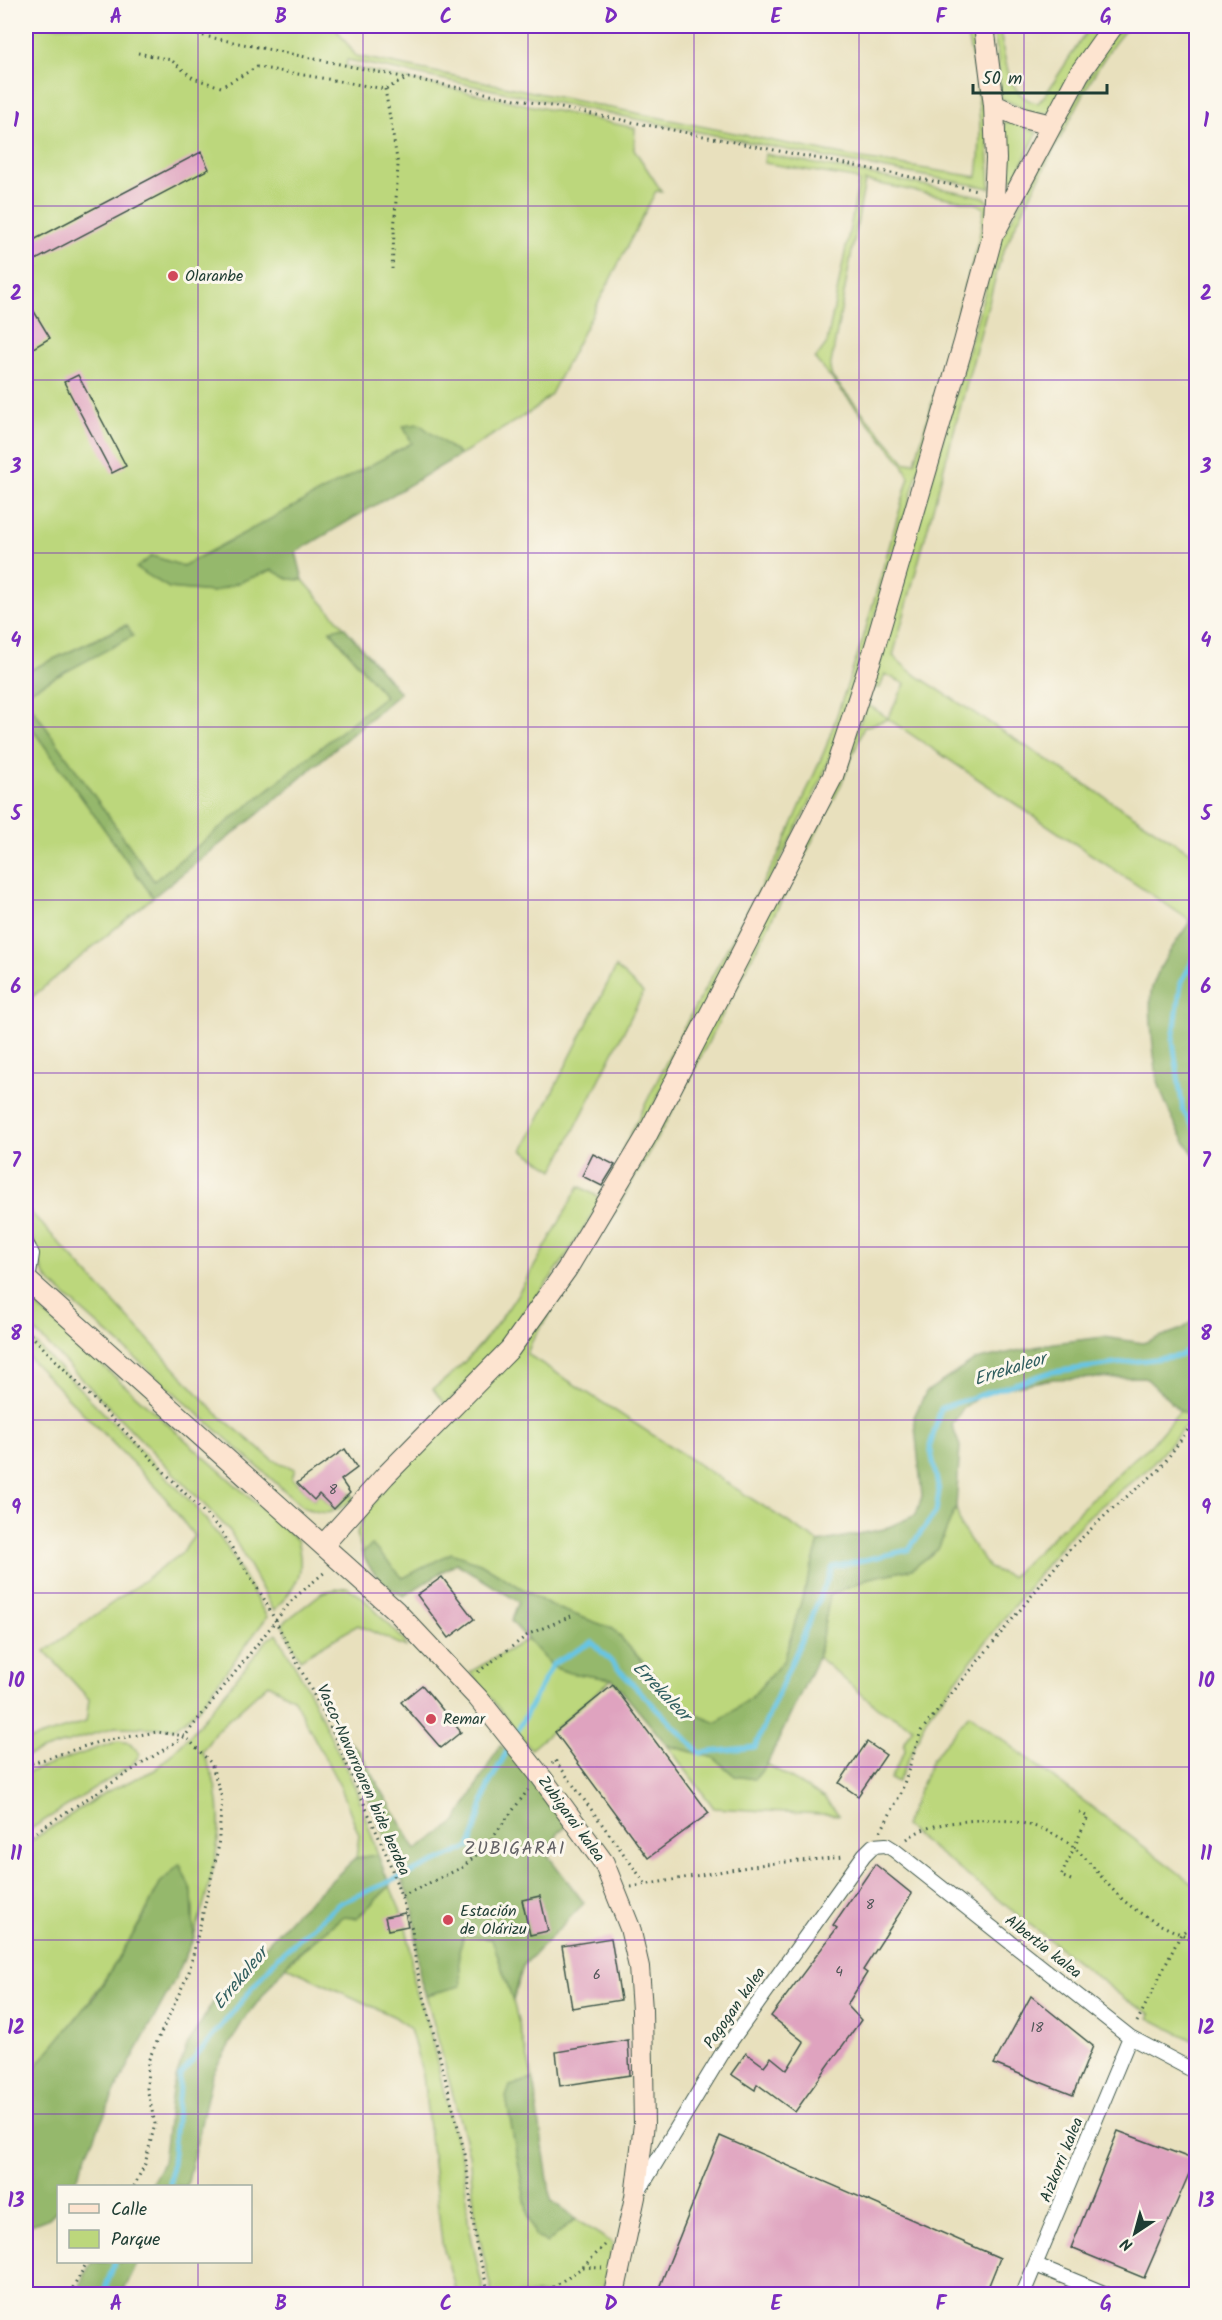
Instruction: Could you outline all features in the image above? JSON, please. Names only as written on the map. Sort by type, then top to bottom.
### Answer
[{"type":"street","points":[[324,1544],[385,1476],[510,1349],[539,1311],[612,1197],[646,1137],[802,838],[846,741],[964,342],[992,238],[996,194],[994,105],[984,26]]},
{"type":"street","points":[[992,238],[1078,74],[1113,26]]},
{"type":"street","points":[[994,105],[1023,118],[1050,125]]},
{"type":"street","points":[[26,1243],[32,1254],[27,1280]]},
{"type":"street","name":"Zubigarai kalea","points":[[27,1280],[340,1558],[396,1611],[478,1698],[585,1833],[617,1890],[630,1928],[639,1967],[642,2010],[644,2124],[635,2197],[614,2295]]},
{"type":"street","name":"Albertia kalea","points":[[869,1851],[885,1845],[894,1850],[1130,2037],[1197,2072]]},
{"type":"street","name":"Pagogan kalea","points":[[635,2197],[723,2052],[869,1851]]},
{"type":"street","name":"Aizkorri kalea","points":[[1023,2295],[1130,2037]]},
{"type":"street","points":[[1036,2265],[1106,2295]]},
{"type":"path","points":[[156,26],[864,170],[996,194]]},
{"type":"path","points":[[138,52],[171,60],[193,78],[221,87],[257,67],[385,89],[409,78]]},
{"type":"path","points":[[385,89],[398,165],[392,269]]},
{"type":"path","name":"Vasco-Navarroaren bide berdea","points":[[26,1330],[220,1529],[263,1597],[329,1724],[388,1858],[402,1896],[411,1929],[416,1966],[427,2012],[465,2154],[476,2244],[489,2295]]},
{"type":"path","points":[[617,1890],[765,1864],[869,1851],[901,1793],[921,1731],[1069,1550],[1113,1508],[1159,1470],[1197,1419]]},
{"type":"path","points":[[26,1838],[185,1736],[292,1600],[340,1558]]},
{"type":"path","points":[[464,1683],[529,1634],[571,1616]]},
{"type":"path","points":[[26,1765],[99,1742],[157,1732],[185,1736],[211,1763],[222,1798],[218,1849],[189,1972],[148,2061],[147,2088],[155,2124],[145,2164],[135,2185]]},
{"type":"path","points":[[402,1896],[463,1867],[486,1846],[530,1786],[542,1778]]},
{"type":"path","points":[[1071,1880],[1061,1876],[1088,1817],[1076,1811]]},
{"type":"path","points":[[894,1850],[917,1831],[950,1823],[989,1818],[1031,1825],[1068,1842],[1121,1898],[1151,1921],[1197,1940]]},
{"type":"path","points":[[1130,2037],[1180,1934],[1197,1922]]},
{"type":"path","points":[[70,2295],[86,2263]]},
{"type":"path","points":[[543,2295],[583,2267]]},
{"type":"green space","points":[[26,26],[334,26],[356,56],[862,159],[977,177],[980,120],[973,63],[964,26],[977,26],[984,58],[990,188],[822,157],[347,60],[346,66],[635,128],[634,149],[662,192],[656,191],[551,394],[535,409],[460,455],[419,424],[403,426],[412,443],[183,566],[152,556],[169,588],[213,592],[272,570],[288,579],[303,580],[344,627],[330,631],[385,696],[154,881],[26,699],[26,693],[132,635],[126,625],[26,672]]},
{"type":"green space","points":[[992,26],[999,26],[1005,60],[1013,83],[1019,93],[1038,103],[1090,26],[1102,26],[1050,113],[1034,114],[1001,98],[997,50]]},
{"type":"green space","points":[[1123,26],[1129,26],[1104,58],[1090,82],[1034,187],[1001,257],[893,656],[911,672],[1196,856],[1196,913],[1191,921],[888,719],[864,727],[840,787],[678,1101],[616,1210],[532,1341],[527,1354],[819,1542],[784,1660],[752,1697],[716,1723],[687,1711],[613,1629],[549,1605],[480,1563],[451,1554],[403,1579],[372,1546],[362,1553],[357,1533],[367,1511],[391,1480],[530,1332],[839,778],[867,704],[888,718],[905,684],[885,674],[880,688],[872,688],[999,242],[1107,43]]},
{"type":"green space","points":[[1004,122],[1018,124],[1037,133],[1015,178],[1010,180],[1005,178]]},
{"type":"green space","points":[[765,154],[984,197],[989,202],[987,225],[970,295],[855,685],[821,781],[626,1158],[620,1155],[682,1031],[782,848],[826,747],[863,639],[909,477],[902,463],[815,359],[827,343],[859,182],[854,178],[764,163]],"holes":[[[865,181],[978,204],[984,209],[979,239],[915,462],[906,463],[832,377],[830,369]]]},
{"type":"green space","points":[[419,424],[460,455],[296,552],[303,580],[288,579],[272,570],[213,592],[169,588],[136,568],[152,556],[183,566],[412,443],[403,426]]},
{"type":"green space","points":[[127,625],[133,636],[26,693],[26,672]]},
{"type":"green space","points":[[344,627],[400,693],[257,815],[153,897],[26,720],[26,699],[154,881],[385,696],[330,630]]},
{"type":"green space","points":[[26,720],[153,897],[26,1002]]},
{"type":"green space","points":[[1196,913],[1194,1055],[1196,1060],[1196,1157],[1175,1124],[1160,1088],[1150,1008],[1152,988],[1160,968]]},
{"type":"green space","points":[[616,967],[643,993],[554,1170],[523,1150]]},
{"type":"green space","points":[[579,1186],[602,1199],[561,1264],[495,1353],[445,1405],[433,1389],[457,1370],[498,1322],[534,1268]]},
{"type":"green space","points":[[26,1207],[215,1412],[273,1460],[295,1469],[292,1478],[314,1500],[319,1494],[334,1509],[350,1493],[354,1498],[336,1511],[325,1513],[303,1507],[50,1282],[43,1273],[33,1239],[26,1227]]},
{"type":"green space","points":[[26,1297],[297,1540],[300,1552],[298,1579],[274,1611],[230,1531],[26,1322]]},
{"type":"green space","points":[[1196,1319],[1194,1416],[1180,1411],[1145,1377],[1053,1379],[985,1392],[963,1408],[952,1425],[960,1446],[956,1507],[938,1549],[912,1569],[869,1578],[830,1595],[818,1657],[767,1764],[755,1779],[735,1776],[714,1758],[667,1745],[612,1679],[570,1673],[553,1667],[511,1621],[519,1602],[456,1563],[404,1596],[379,1578],[362,1553],[372,1545],[403,1578],[451,1553],[480,1563],[549,1605],[613,1629],[687,1711],[717,1723],[752,1697],[784,1660],[819,1542],[884,1529],[916,1515],[922,1496],[914,1417],[926,1392],[975,1360],[1054,1343],[1104,1337],[1143,1343],[1182,1329]]},
{"type":"green space","points":[[26,1334],[195,1506],[225,1544],[267,1617],[198,1709],[175,1728],[115,1727],[26,1756],[26,1741],[86,1722],[89,1699],[45,1651],[181,1554],[194,1536],[160,1491],[26,1355]]},
{"type":"green space","points":[[1180,1411],[1194,1416],[1150,1467],[1090,1515],[1064,1542],[928,1716],[898,1782],[890,1779],[905,1751],[904,1742],[913,1727],[878,1708],[818,1657],[830,1594],[869,1578],[912,1569],[938,1549],[956,1507],[961,1527],[989,1568],[1011,1577],[1131,1461],[1150,1446]]},
{"type":"green space","points":[[347,1587],[362,1597],[404,1640],[406,1647],[358,1625],[300,1659],[282,1624],[323,1592]]},
{"type":"green space","points":[[277,1634],[307,1687],[355,1787],[378,1855],[356,1858],[359,1835],[341,1788],[293,1698],[268,1684],[217,1730],[202,1752],[212,1775],[218,1798],[219,1821],[213,1867],[194,1937],[192,1893],[160,1883],[132,1937],[100,1986],[26,2078],[26,1844],[104,1793],[155,1770],[192,1733],[268,1639]]},
{"type":"green space","points":[[528,1639],[553,1667],[570,1673],[612,1679],[531,1749],[470,1672]]},
{"type":"green space","points":[[969,1714],[1196,1886],[1196,2042],[1149,2018],[1151,2014],[1128,2001],[904,1826],[932,1760]]},
{"type":"green space","points":[[343,1736],[359,1751],[416,1850],[456,1822],[500,1745],[517,1761],[567,1827],[559,1831],[546,1853],[584,1903],[523,1966],[513,2001],[492,1939],[464,1936],[459,1951],[461,1986],[426,1995],[420,1979],[413,1907]]},
{"type":"green space","points":[[118,1741],[130,1743],[140,1754],[132,1765],[26,1832],[26,1773]]},
{"type":"green space","points":[[667,1745],[714,1758],[735,1776],[755,1779],[767,1764],[824,1798],[839,1815],[714,1808]]},
{"type":"green space","points":[[378,1855],[390,1886],[357,1918],[342,1917],[291,1959],[243,2021],[212,2075],[187,2185],[151,2185],[163,2163],[172,2090],[187,2045],[214,2001],[295,1914],[356,1858]]},
{"type":"green space","points":[[180,1864],[192,1893],[194,1937],[174,1981],[116,2089],[73,2185],[57,2185],[57,2210],[49,2218],[26,2227],[26,2078],[96,1995],[142,1920],[160,1883]]},
{"type":"green space","points":[[390,1886],[404,1919],[410,1945],[413,1981],[431,2036],[452,2127],[464,2166],[468,2222],[484,2294],[457,2294],[442,2243],[423,2075],[410,2029],[395,2017],[285,1966],[342,1917],[357,1918]]},
{"type":"green space","points":[[464,1936],[492,1939],[513,2001],[533,2079],[510,2086],[508,2099],[510,2117],[521,2163],[547,2243],[575,2219],[613,2243],[602,2294],[492,2294],[476,2222],[469,2154],[426,1995],[460,1986],[459,1951]]},
{"type":"green space","points":[[533,2079],[551,2200],[575,2219],[547,2243],[535,2235],[528,2216],[506,2097],[510,2086]]},
{"type":"green space","points":[[91,2263],[138,2263],[122,2294],[76,2294]]},
{"type":"building","points":[[201,152],[209,169],[26,265],[26,244]]},
{"type":"building","points":[[26,298],[50,338],[30,350],[26,343]]},
{"type":"building","points":[[78,375],[126,466],[112,473],[64,382]]},
{"type":"building","points":[[593,1154],[615,1165],[602,1186],[582,1176]]},
{"type":"building","points":[[345,1449],[357,1468],[341,1480],[350,1493],[334,1509],[319,1494],[314,1500],[297,1483]]},
{"type":"building","points":[[442,1577],[474,1619],[449,1638],[417,1595]]},
{"type":"building","points":[[422,1685],[461,1732],[441,1748],[401,1702]]},
{"type":"building","points":[[613,1685],[709,1813],[648,1858],[555,1732]]},
{"type":"building","points":[[867,1742],[886,1755],[858,1796],[839,1783]]},
{"type":"building","points":[[875,1864],[912,1894],[863,1970],[867,1973],[847,2005],[861,2020],[795,2112],[757,2084],[755,2090],[731,2074],[746,2053],[764,2066],[771,2057],[787,2070],[804,2042],[771,2016],[837,1928],[833,1925]]},
{"type":"building","points":[[540,1896],[548,1931],[530,1935],[522,1900]]},
{"type":"building","points":[[405,1913],[408,1926],[388,1930],[385,1917]]},
{"type":"building","points":[[611,1938],[621,2000],[572,2008],[562,1946]]},
{"type":"building","points":[[1031,1996],[1093,2046],[1073,2095],[994,2064]]},
{"type":"building","points":[[628,2040],[630,2075],[560,2086],[556,2052]]},
{"type":"building","points":[[1118,2131],[1195,2160],[1144,2278],[1071,2248]]},
{"type":"building","points":[[720,2136],[1000,2258],[985,2295],[673,2295],[659,2288]]},
{"type":"waterway","name":"Errekaleor","points":[[1196,955],[1181,983],[1173,1041],[1183,1111],[1196,1131]]},
{"type":"waterway","name":"Errekaleor","points":[[515,1735],[553,1664],[592,1642],[700,1753],[755,1747],[833,1567],[908,1550],[936,1512],[939,1491],[930,1446],[941,1408],[1051,1372],[1179,1356],[1196,1346]]},
{"type":"waterway","name":"Errekaleor","points":[[170,2185],[180,2076],[278,1957],[340,1903],[470,1847],[488,1786],[511,1744]]},
{"type":"waterway","name":"Errekaleor","points":[[103,2294],[115,2263]]},
{"type":"place","name":"Olaranbe","points":[[173,276]]},
{"type":"place","name":"Remar","points":[[431,1719]]},
{"type":"place","name":"Estación de Olárizu","points":[[448,1920]]},
{"type":"district","name":"ZUBIGARAI","points":[[515,1849]]}]
